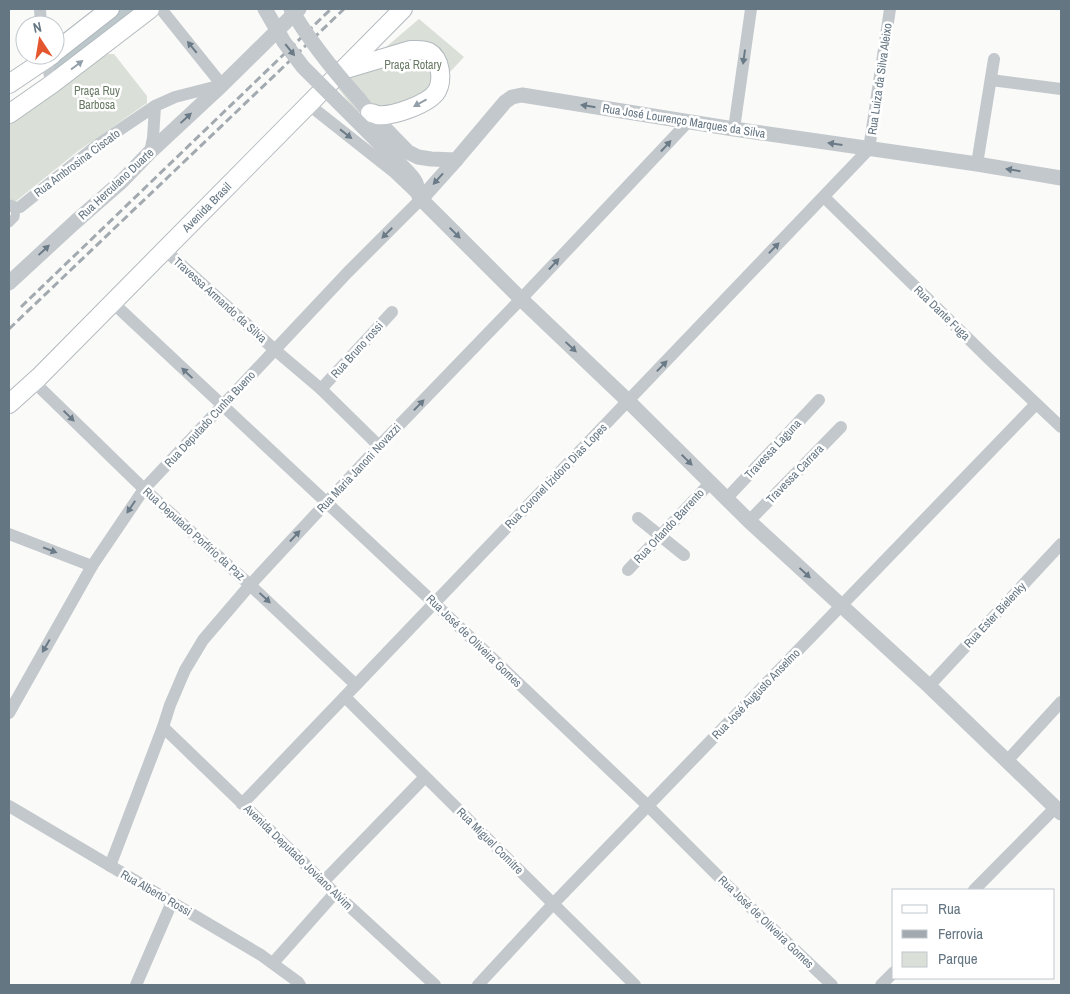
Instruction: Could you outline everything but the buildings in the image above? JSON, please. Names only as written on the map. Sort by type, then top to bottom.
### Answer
[{"type":"main road","points":[[65,44],[110,9]]},
{"type":"main road","points":[[9,114],[52,84],[150,9]]},
{"type":"main road","name":"Avenida Brasil","points":[[9,404],[34,382],[403,9]]},
{"type":"main road","points":[[343,70],[410,50],[429,52],[436,58],[440,68],[440,80],[437,90],[433,95],[418,105],[398,112],[379,115],[370,113]]},
{"type":"main road","points":[[9,84],[36,65]]},
{"type":"street","points":[[161,9],[222,84]]},
{"type":"street","points":[[266,9],[284,42],[303,66],[409,173],[416,184],[419,196]]},
{"type":"street","points":[[291,9],[330,67],[370,113],[408,152],[431,159],[456,160]]},
{"type":"street","name":"Rua Herculano Duarte","points":[[9,283],[122,181],[299,9]]},
{"type":"street","points":[[734,129],[751,9]]},
{"type":"street","name":"Rua Luiza da Silva Aleixo","points":[[869,149],[890,9]]},
{"type":"street","points":[[977,164],[994,59]]},
{"type":"street","points":[[50,65],[52,84]]},
{"type":"street","points":[[991,80],[1061,89]]},
{"type":"street","name":"Rua Ambrosina Ciscato","points":[[12,213],[100,143],[156,106],[175,97],[222,84]]},
{"type":"street","name":"Rua José Lourenço Marques da Silva","points":[[456,160],[504,102],[512,97],[522,95],[1061,178]]},
{"type":"street","points":[[308,104],[394,172],[521,300],[628,401],[726,499],[929,686],[1058,810],[975,889]]},
{"type":"street","points":[[150,152],[156,106]]},
{"type":"street","name":"Rua Maria Janoni Novazzi","points":[[110,866],[170,705],[185,670],[203,640],[250,585],[379,446],[521,300],[688,122]]},
{"type":"street","name":"Rua Coronel Izidoro Dias Lopes","points":[[242,804],[869,149]]},
{"type":"street","name":"Rua Deputado Cunha Bueno","points":[[9,713],[92,566],[144,488],[419,196],[456,160]]},
{"type":"street","name":"Rua Dante Fuga","points":[[824,197],[1061,427]]},
{"type":"street","name":"Travessa Armando da Silva","points":[[165,250],[275,350],[322,389],[379,446]]},
{"type":"street","name":"Rua José de Oliveira Gomes","points":[[112,302],[648,806],[730,888],[832,985]]},
{"type":"street","name":"Rua Bruno rossi","points":[[322,389],[392,312]]},
{"type":"street","name":"Rua Deputado Porfírio da Paz","points":[[34,382],[144,488],[356,685]]},
{"type":"street","name":"Travessa Laguna","points":[[726,499],[819,400]]},
{"type":"street","name":"Rua José Augusto Anselmo","points":[[478,985],[553,904],[1036,404]]},
{"type":"street","name":"Travessa Carrara","points":[[749,521],[841,427]]},
{"type":"street","name":"Rua Orlando Barrento","points":[[628,570],[710,483]]},
{"type":"street","points":[[638,518],[684,556]]},
{"type":"street","points":[[9,534],[92,566]]},
{"type":"street","name":"Rua Ester Bielenky","points":[[929,686],[1061,544]]},
{"type":"street","name":"Rua Miguel Comitre","points":[[345,697],[635,985]]},
{"type":"street","points":[[1007,761],[1061,702]]},
{"type":"street","name":"Avenida Deputado Joviano Alvim","points":[[163,728],[435,985]]},
{"type":"street","points":[[324,882],[425,777]]},
{"type":"street","name":"Rua Alberto Rossi","points":[[9,806],[273,963],[300,985]]},
{"type":"street","points":[[273,963],[335,892]]},
{"type":"street","points":[[136,985],[172,902]]},
{"type":"street","points":[[881,985],[892,974]]},
{"type":"green space","name":"Praça Rotary","points":[[419,19],[464,57],[435,88],[385,123],[356,111],[338,88]]},
{"type":"green space","name":"Praça Ruy Barbosa","points":[[108,54],[114,54],[147,96],[147,103],[78,151],[15,202],[9,198],[9,124],[79,70]]},
{"type":"waterway","points":[[52,66],[124,9]]},
{"type":"railway","points":[[21,307],[331,9]]},
{"type":"railway","points":[[9,329],[344,9]]}]
